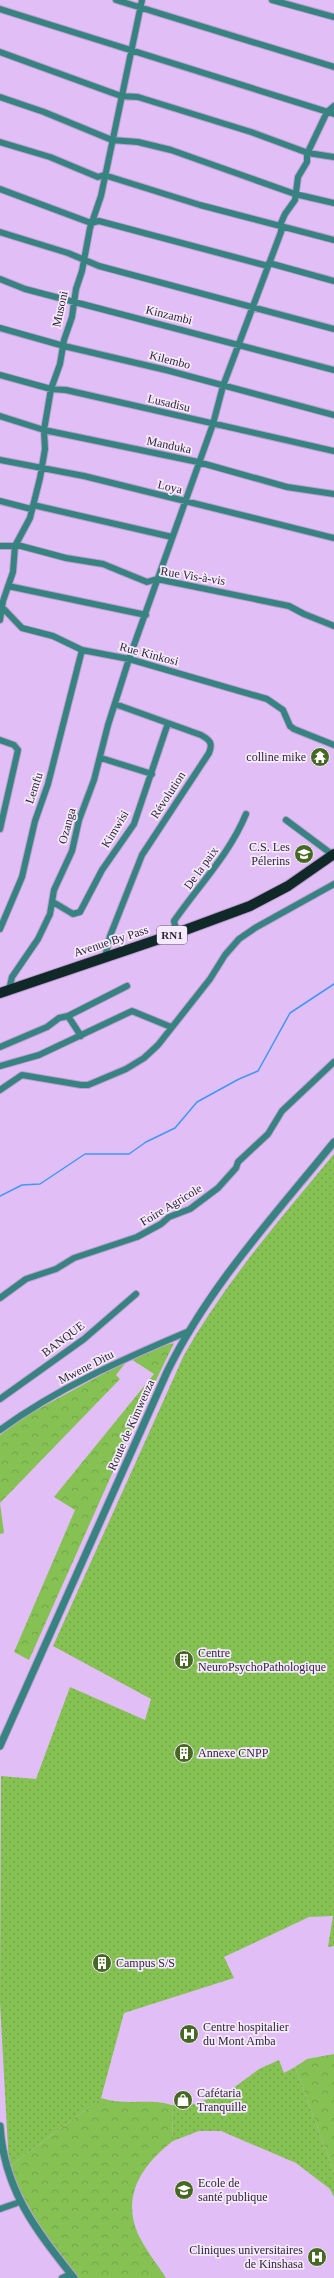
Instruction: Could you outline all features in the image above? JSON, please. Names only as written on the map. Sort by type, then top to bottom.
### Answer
[{"type":"highway","name":"Avenue By Pass","points":[[4,991],[177,933],[265,899],[288,886],[333,854]]},
{"type":"street","points":[[116,0],[334,67]]},
{"type":"street","name":"Musoni","points":[[0,620],[1,606],[15,559],[15,546],[26,528],[42,470],[45,449],[44,430],[51,389],[57,375],[64,346],[76,289],[82,271],[83,259],[91,223],[101,196],[142,0]]},
{"type":"street","points":[[272,0],[334,17]]},
{"type":"street","points":[[0,9],[131,52],[334,114]]},
{"type":"street","points":[[0,52],[121,96],[138,97],[251,132],[308,152],[334,157]]},
{"type":"street","points":[[0,97],[50,114],[112,140],[138,142],[171,150],[295,194],[334,203]]},
{"type":"street","points":[[326,112],[334,106]]},
{"type":"street","name":"Ozanga","points":[[4,991],[38,939],[53,902],[54,890],[72,851],[79,820],[101,758],[115,704],[129,659],[146,615],[198,462],[213,424],[223,386],[269,265],[285,214],[295,203],[298,175],[307,162],[308,152],[326,112]]},
{"type":"street","points":[[0,142],[50,157],[98,177],[104,176],[281,228],[334,240]]},
{"type":"street","points":[[0,189],[91,223],[99,221],[334,281]]},
{"type":"street","points":[[0,232],[83,259],[99,266],[334,329]]},
{"type":"street","name":"Kinzambi","points":[[0,279],[25,290],[239,344],[334,370]]},
{"type":"street","name":"Kilembo","points":[[0,328],[64,346],[166,370],[334,415]]},
{"type":"street","name":"Lusadisu","points":[[0,375],[51,389],[66,390],[334,451]]},
{"type":"street","name":"Manduka","points":[[0,416],[44,430],[198,462],[287,487],[334,494]]},
{"type":"street","name":"Loya","points":[[0,460],[42,470],[84,476],[334,538]]},
{"type":"street","points":[[0,501],[172,537]]},
{"type":"street","name":"Rue Vis-à-vis","points":[[0,546],[22,546],[66,558],[103,564],[147,582],[157,579],[289,606],[304,614],[334,626]]},
{"type":"street","points":[[8,586],[146,615]]},
{"type":"street","name":"Rue Kinkosi","points":[[1,606],[22,628],[53,636],[82,650],[129,659],[267,699],[283,710],[290,726],[302,733],[334,744]]},
{"type":"street","name":"Lemfu","points":[[0,929],[22,878],[35,821],[48,784],[82,650]]},
{"type":"street","name":"Révolution","points":[[105,957],[110,936],[142,855],[211,750],[210,741],[201,735],[115,704]]},
{"type":"street","name":"Kimwisi","points":[[53,902],[73,914],[80,912],[102,870],[134,824],[168,723]]},
{"type":"street","points":[[0,740],[14,745],[18,750],[0,829]]},
{"type":"street","points":[[101,758],[152,774]]},
{"type":"street","name":"De la paix","points":[[177,933],[174,921],[191,901],[195,890],[222,858],[238,833],[246,814]]},
{"type":"street","points":[[286,820],[333,854]]},
{"type":"street","points":[[0,1090],[18,1076],[25,1075],[72,1085],[88,1085],[126,1069],[144,1058],[158,1045],[210,979],[225,955],[239,939],[260,924],[334,884]]},
{"type":"street","points":[[0,1047],[47,1027],[59,1018],[68,1016],[128,986]]},
{"type":"street","points":[[0,1066],[39,1056],[132,1011],[171,1027]]},
{"type":"street","points":[[68,1016],[81,1036]]},
{"type":"street","name":"Foire Agricole","points":[[0,1298],[26,1279],[56,1269],[74,1258],[137,1237],[161,1224],[169,1217],[195,1205],[218,1188],[236,1168],[238,1162],[268,1134],[282,1111],[334,1062]]},
{"type":"street","name":"Route de Kimwenza","points":[[0,1746],[167,1372],[187,1332],[225,1276],[334,1142]]},
{"type":"street","name":"BANQUE","points":[[0,1399],[84,1339],[136,1294]]},
{"type":"street","name":"Mwene Ditu","points":[[0,1430],[24,1413],[66,1390],[145,1350],[187,1332]]},
{"type":"street","points":[[0,2126],[7,2169],[15,2193],[35,2228],[72,2276],[62,2278]]},
{"type":"street","points":[[0,2209],[17,2203]]},
{"type":"green space","points":[[334,1154],[334,1946],[328,1947],[333,1916],[309,1917],[224,1957],[234,1978],[124,2013],[101,2098],[9,2167],[0,2002],[1,1776],[36,1779],[70,1687],[145,1720],[151,1699],[53,1646],[184,1355],[200,1328],[254,1251]]},
{"type":"green space","points":[[174,1343],[128,1438],[29,1660],[14,1652],[75,1510],[54,1497],[154,1374],[131,1359],[127,1361],[116,1375],[120,1379],[0,1503],[0,1435],[29,1414],[149,1349]]},
{"type":"green space","points":[[0,1503],[4,1533],[0,1534]]},
{"type":"green space","points":[[334,2054],[334,2172],[295,2067],[307,2059]]},
{"type":"green space","points":[[279,2060],[284,2073],[295,2067],[334,2172],[334,2197],[330,2189],[296,2163],[221,2131],[199,2131],[173,2141],[172,2105],[191,2105],[228,2092],[259,2069]]},
{"type":"green space","points":[[101,2098],[118,2101],[154,2102],[172,2105],[173,2141],[152,2160],[144,2170],[134,2194],[132,2206],[133,2220],[138,2234],[166,2278],[77,2278],[39,2225],[23,2197],[9,2167]]},
{"type":"waterway","points":[[0,1196],[22,1185],[40,1184],[85,1154],[129,1154],[146,1142],[175,1128],[197,1102],[239,1079],[258,1071],[290,1013],[334,984]]},
{"type":"place","name":"colline mike","points":[[320,757]]},
{"type":"place","name":"C.S. Les Pélerins","points":[[304,854]]},
{"type":"place","name":"Centre NeuroPsychoPathologique","points":[[184,1660]]},
{"type":"place","name":"Annexe CNPP","points":[[184,1753]]},
{"type":"place","name":"Campus S/S","points":[[102,1963]]},
{"type":"place","name":"Centre hospitalier du Mont Amba","points":[[189,2034]]},
{"type":"place","name":"Cafétaria Tranquille","points":[[183,2100]]},
{"type":"place","name":"Ecole de santé publique","points":[[184,2190]]},
{"type":"place","name":"Cliniques universitaires de Kinshasa","points":[[317,2257]]}]
